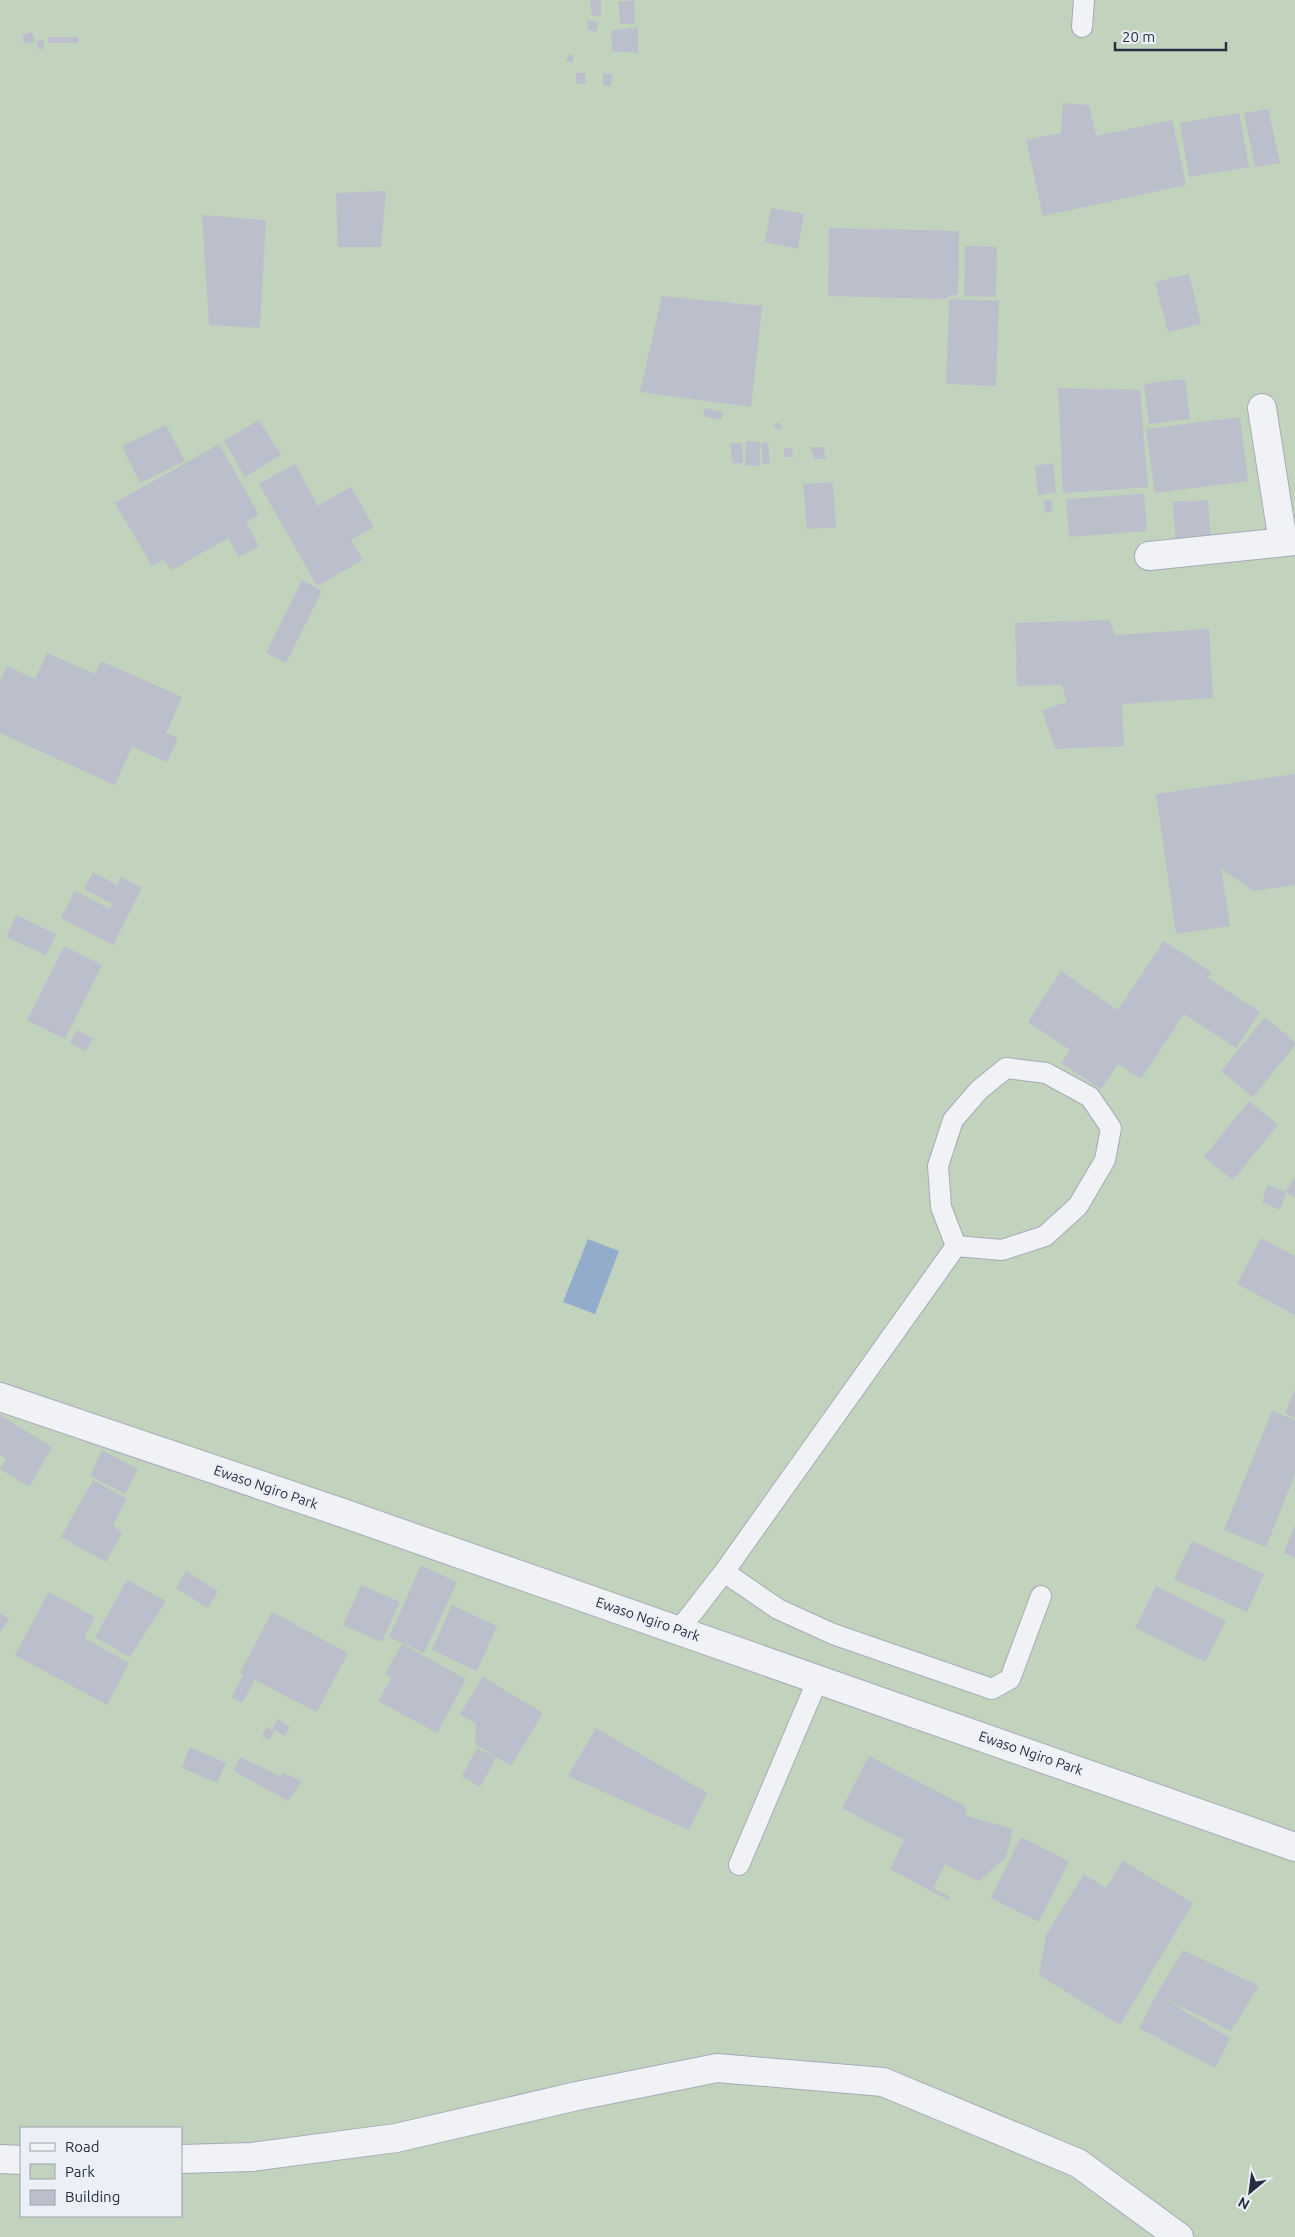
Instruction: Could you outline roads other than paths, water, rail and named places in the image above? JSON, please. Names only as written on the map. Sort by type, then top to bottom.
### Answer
[{"type":"street","points":[[1148,556],[1289,541],[1262,408]]},
{"type":"street","name":"Ewaso Ngiro Park","points":[[0,1397],[679,1630],[1295,1847]]},
{"type":"street","points":[[182,2159],[252,2158],[396,2138],[577,2096],[717,2068],[882,2082],[1078,2163],[1180,2237]]},
{"type":"street","points":[[0,2159],[20,2160]]},
{"type":"lane","points":[[1082,27],[1084,0]]},
{"type":"lane","points":[[1006,1068],[1046,1073],[1090,1097],[1111,1128],[1105,1160],[1078,1206],[1045,1236],[1002,1250],[956,1246],[940,1207],[938,1166],[953,1120],[978,1090],[1006,1068]]},
{"type":"lane","points":[[679,1630],[724,1572],[956,1246]]},
{"type":"lane","points":[[724,1572],[778,1610],[834,1634],[992,1689],[1010,1680],[1041,1596]]},
{"type":"lane","points":[[739,1865],[818,1679]]},
{"type":"water","points":[[588,1239],[619,1251],[595,1314],[563,1302]]}]
